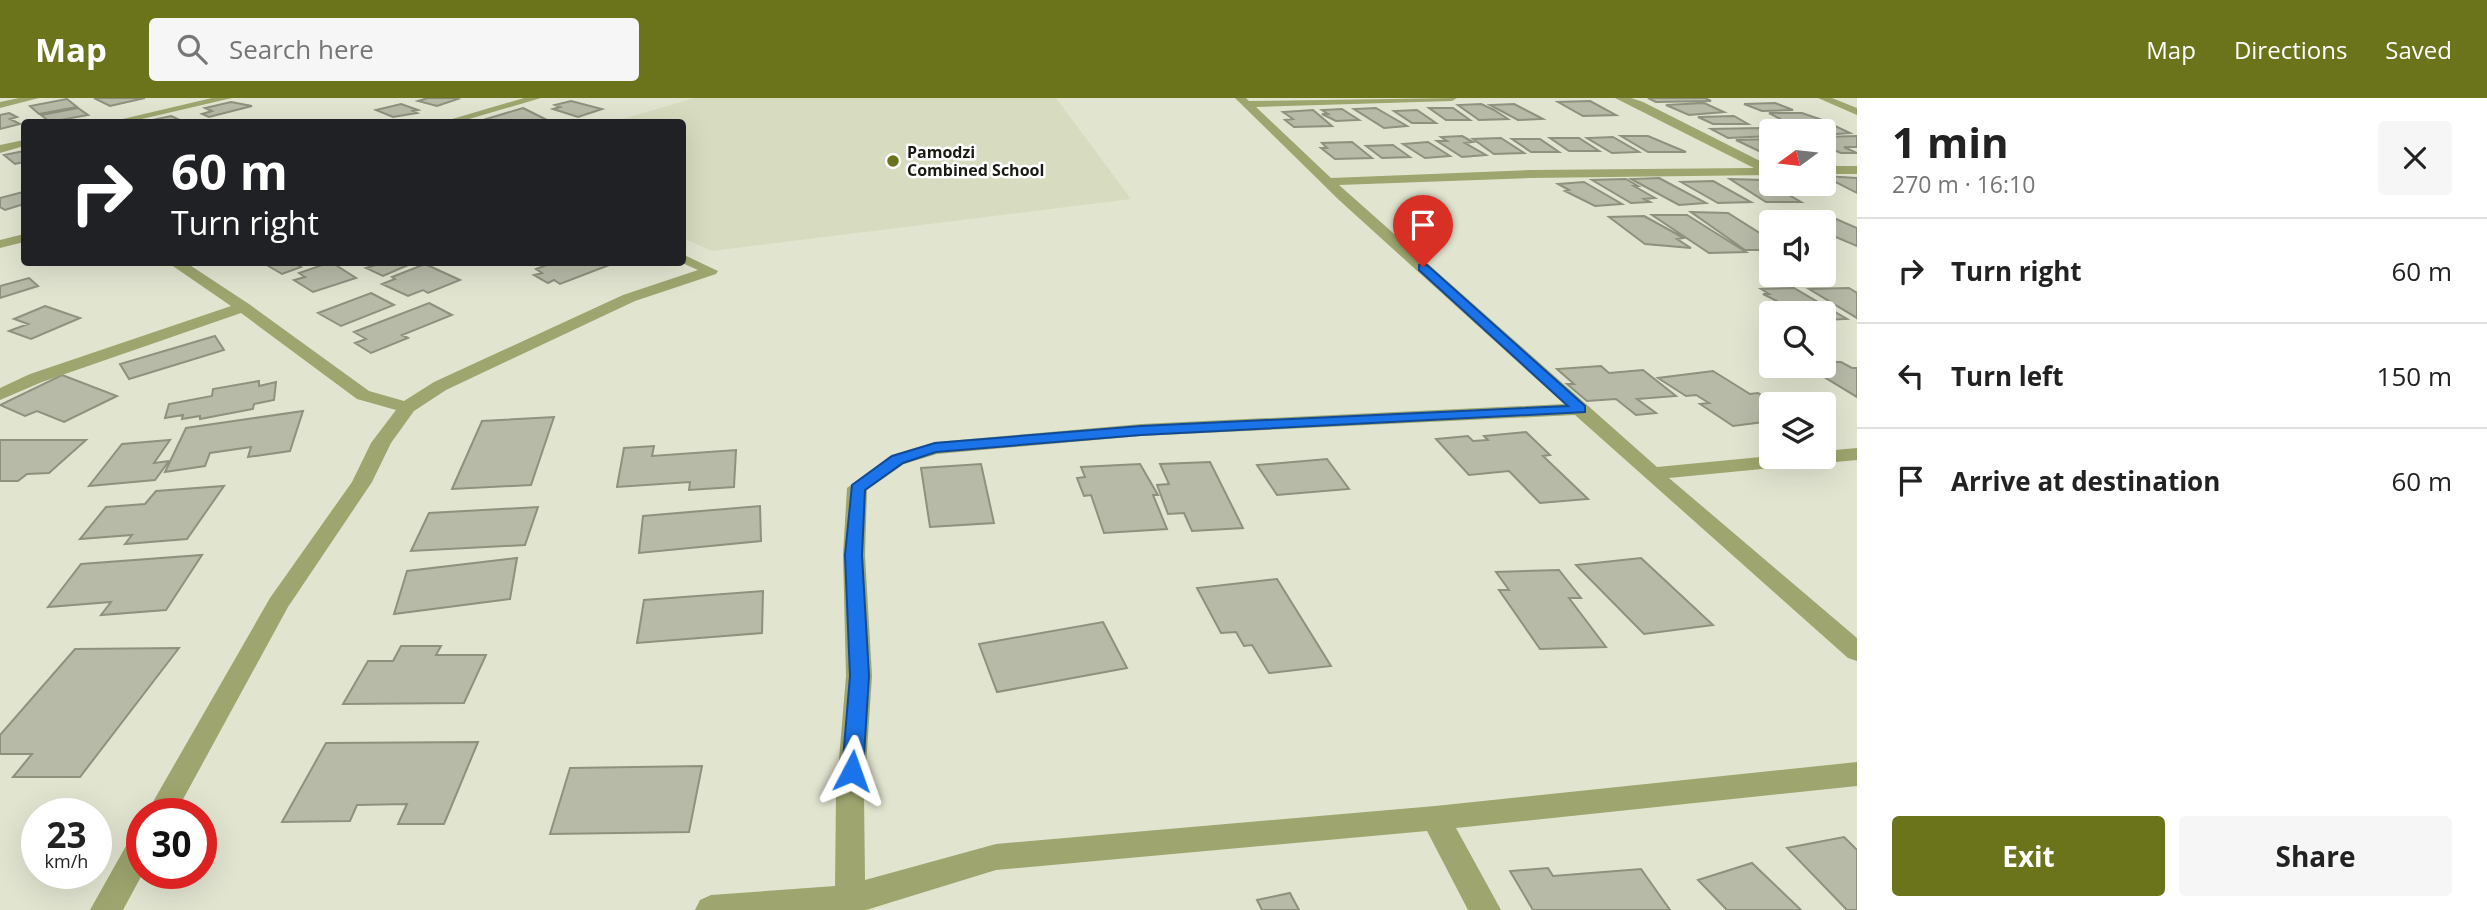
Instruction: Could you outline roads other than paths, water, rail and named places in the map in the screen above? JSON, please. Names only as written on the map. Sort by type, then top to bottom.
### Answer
[{"type":"street","points":[[0,105],[33,98]]},
{"type":"street","points":[[130,119],[227,98]]},
{"type":"street","points":[[459,119],[536,98]]},
{"type":"street","points":[[1244,101],[1452,98]]},
{"type":"street","points":[[1620,98],[1639,104],[1759,165]]},
{"type":"street","points":[[1823,98],[1857,112]]},
{"type":"street","points":[[1244,101],[1652,474],[1857,652]]},
{"type":"street","points":[[0,149],[21,145]]},
{"type":"street","points":[[1836,170],[1857,170]]},
{"type":"street","points":[[1330,182],[1530,174],[1759,171]]},
{"type":"street","points":[[0,244],[21,239]]},
{"type":"street","points":[[169,798],[278,604],[362,482],[381,443],[407,407],[440,386],[629,298],[711,271],[686,260]]},
{"type":"street","points":[[180,266],[243,307],[363,395],[407,407]]},
{"type":"street","points":[[0,395],[36,378],[243,307]]},
{"type":"street","points":[[850,904],[850,795],[859,676],[854,555],[857,488],[897,460],[935,448],[1141,430],[1580,409]]},
{"type":"street","points":[[1652,474],[1857,454]]},
{"type":"street","points":[[711,910],[850,904],[996,857],[1435,818],[1857,774]]},
{"type":"street","points":[[1435,818],[1485,910]]},
{"type":"street","points":[[106,910],[126,874]]},
{"type":"place","name":"Pamodzi Combined School","points":[[893,161]]}]
